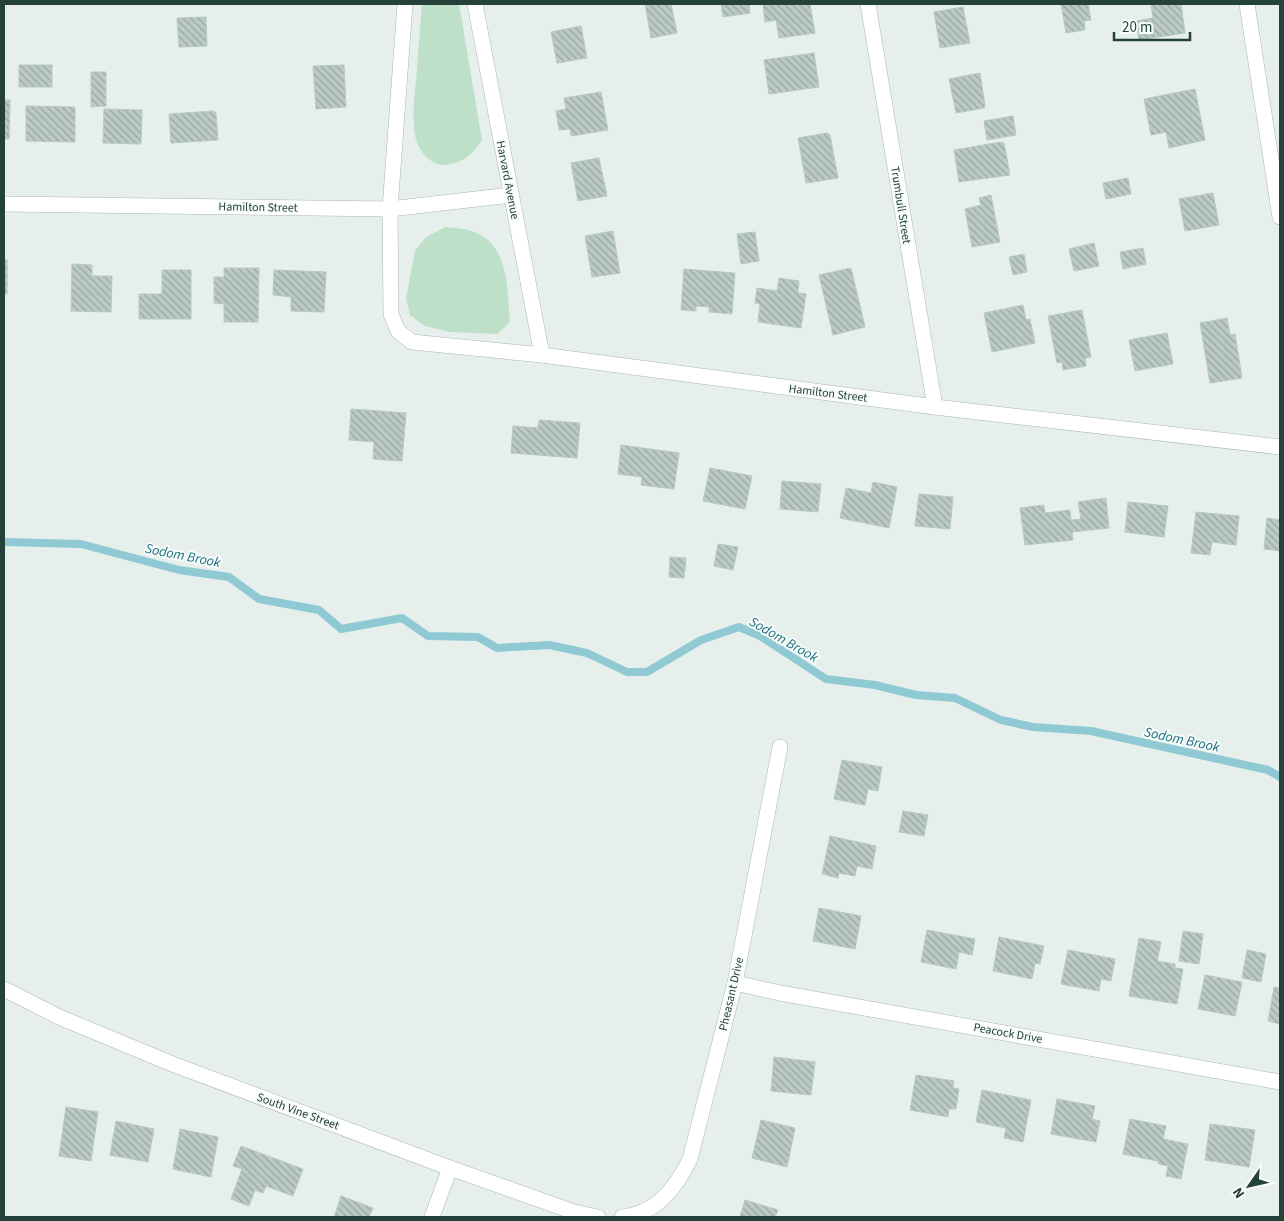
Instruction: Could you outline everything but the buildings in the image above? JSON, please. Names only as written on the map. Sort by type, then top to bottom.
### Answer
[{"type":"street","points":[[390,209],[405,4]]},
{"type":"street","name":"Harvard Avenue","points":[[475,4],[542,355]]},
{"type":"street","name":"Trumbull Street","points":[[868,4],[935,407]]},
{"type":"street","points":[[1246,4],[1280,217]]},
{"type":"street","name":"Hamilton Street","points":[[4,204],[390,209],[511,195]]},
{"type":"street","name":"Hamilton Street","points":[[390,209],[391,314],[398,331],[412,342],[542,355],[935,407],[1280,447]]},
{"type":"street","name":"Pheasant Drive","points":[[629,1217],[664,1199],[679,1182],[690,1159],[735,982],[780,747]]},
{"type":"street","name":"Peacock Drive","points":[[735,982],[780,993],[1280,1082]]},
{"type":"street","name":"South Vine Street","points":[[4,989],[59,1017],[174,1066],[450,1168],[574,1212],[598,1217]]},
{"type":"street","points":[[432,1217],[450,1168]]},
{"type":"green space","points":[[422,4],[459,4],[482,140],[475,150],[462,160],[445,165],[434,163],[425,156],[418,146],[415,135],[414,108]]},
{"type":"green space","points":[[445,227],[469,230],[484,237],[494,246],[500,257],[507,282],[510,322],[497,334],[450,332],[425,326],[410,315],[406,299],[415,251],[425,238]]},
{"type":"waterway","name":"Sodom Brook","points":[[4,542],[81,544],[179,570],[229,577],[259,599],[319,610],[341,629],[402,618],[428,636],[478,637],[497,648],[549,645],[587,653],[627,672],[647,672],[701,640],[739,627],[760,636],[826,679],[875,685],[916,695],[955,698],[1001,720],[1033,727],[1091,731],[1268,770],[1280,777]]}]
